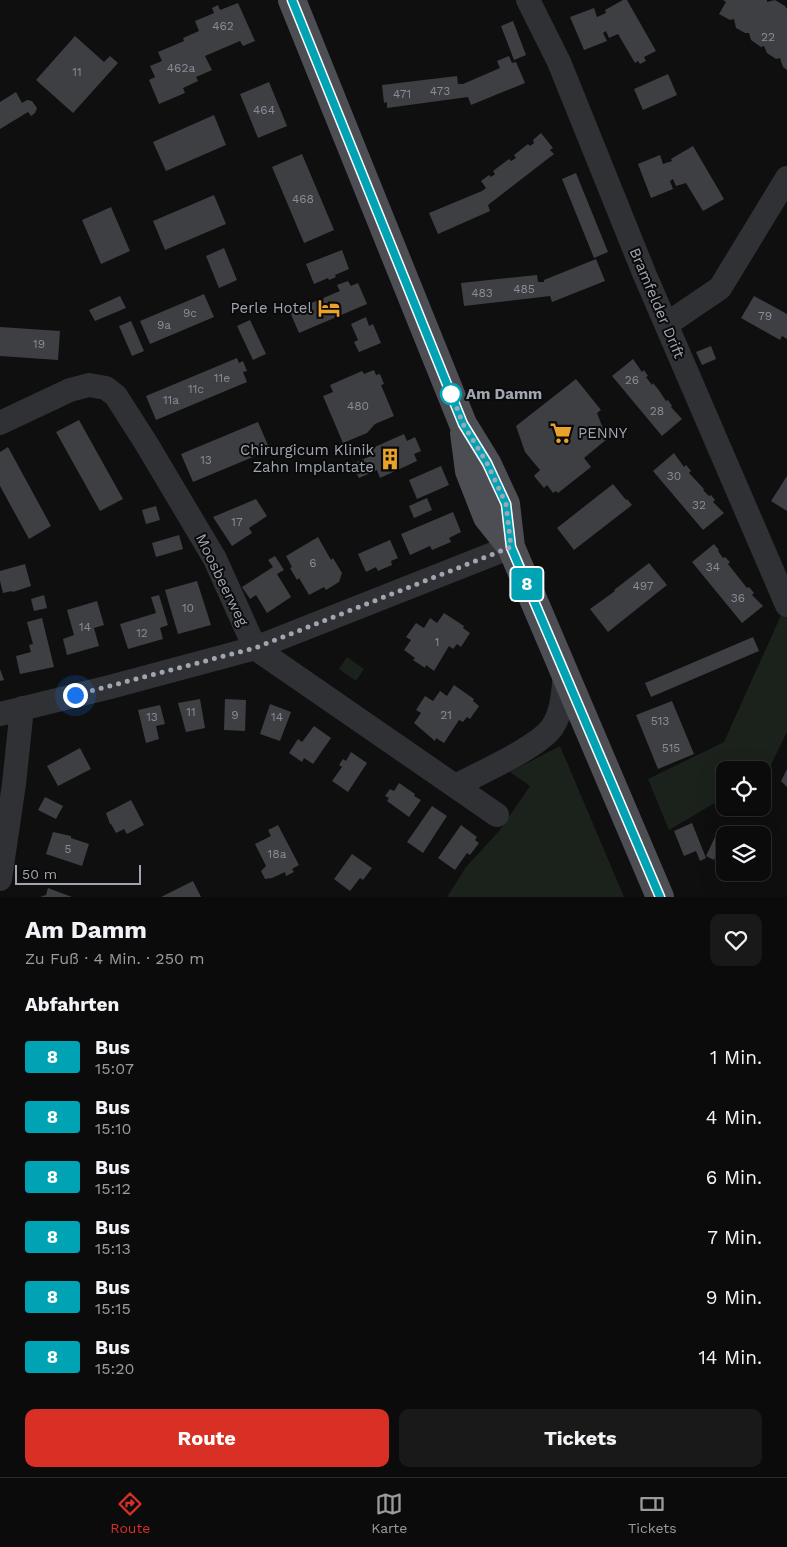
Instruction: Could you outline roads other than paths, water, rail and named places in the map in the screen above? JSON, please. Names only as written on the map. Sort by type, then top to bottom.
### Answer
[{"type":"main road","points":[[292,0],[463,424],[487,463],[506,504],[511,547],[660,897]]},
{"type":"street","name":"Bramfelder Drift","points":[[528,0],[559,62],[666,324],[787,605]]},
{"type":"street","points":[[666,324],[720,288],[787,178]]},
{"type":"street","name":"Moosbeerweg","points":[[0,423],[70,390],[89,386],[106,388],[116,396],[215,559],[255,648]]},
{"type":"street","points":[[0,879],[14,784],[11,711],[110,687],[255,648],[511,547]]},
{"type":"street","points":[[255,648],[497,815]]},
{"type":"street","points":[[455,786],[534,743],[553,727],[561,708],[565,673]]},
{"type":"place","name":"Perle Hotel","points":[[329,308]]},
{"type":"place","name":"Am Damm","points":[[451,394]]},
{"type":"place","name":"PENNY","points":[[561,433]]},
{"type":"place","name":"Chirurgicum Klinik Zahn Implantate","points":[[390,459]]}]
